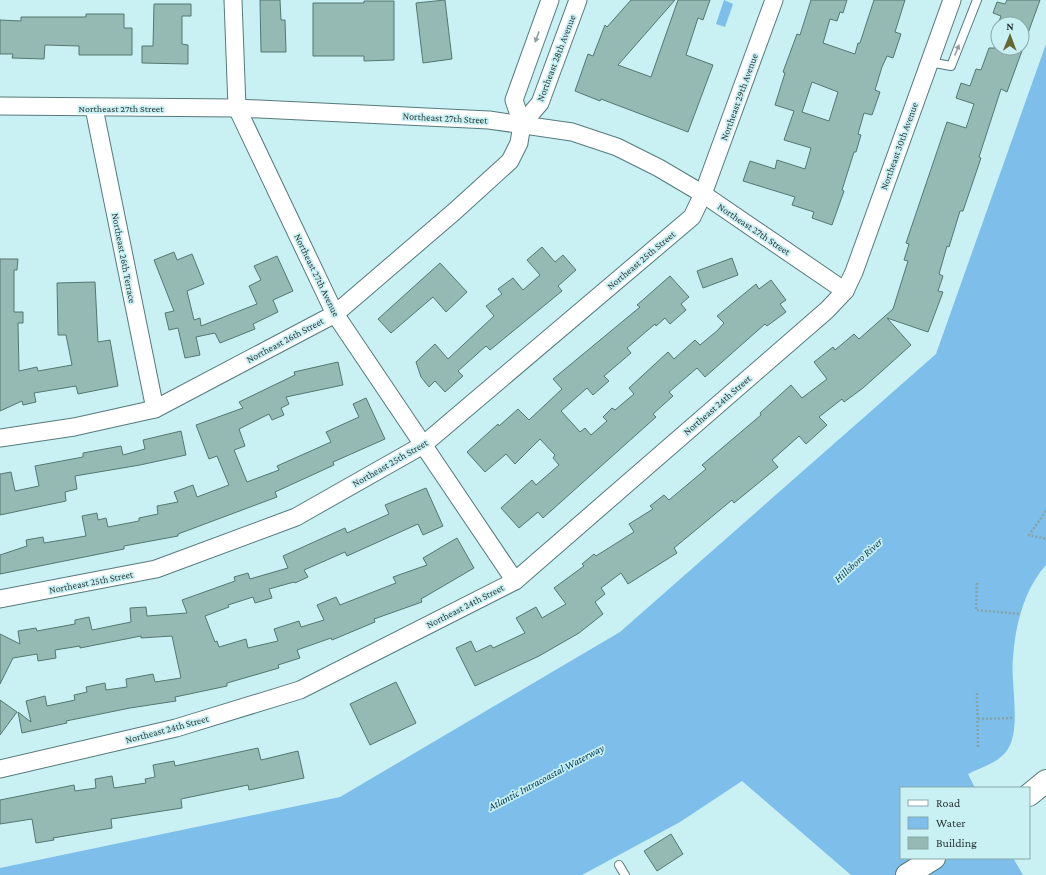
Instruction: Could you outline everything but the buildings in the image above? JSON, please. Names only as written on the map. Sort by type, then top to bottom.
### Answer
[{"type":"main road","points":[[1030,794],[1046,781]]},
{"type":"main road","points":[[907,875],[932,859]]},
{"type":"street","name":"Northeast 27th Avenue","points":[[233,0],[237,108],[335,314],[515,581]]},
{"type":"street","points":[[522,124],[514,100],[550,0]]},
{"type":"street","name":"Northeast 28th Avenue","points":[[522,124],[540,103],[578,0]]},
{"type":"street","name":"Northeast 29th Avenue","points":[[703,194],[774,0]]},
{"type":"street","name":"Northeast 30th Avenue","points":[[845,291],[854,272],[952,0]]},
{"type":"street","name":"Northeast 27th Street","points":[[0,106],[94,108],[237,108],[489,120],[572,132],[617,147],[659,168],[703,194],[845,291]]},
{"type":"street","name":"Northeast 26th Terrace","points":[[94,108],[155,408]]},
{"type":"street","name":"Northeast 26th Street","points":[[0,438],[74,427],[155,408],[335,314],[455,211],[510,161],[519,143],[522,124]]},
{"type":"street","name":"Northeast 25th Street","points":[[0,599],[156,569],[296,517],[423,446],[692,217],[703,194]]},
{"type":"street","name":"Northeast 24th Street","points":[[0,769],[176,728],[300,690],[515,581],[827,310],[845,291]]},
{"type":"lane","points":[[929,62],[951,66],[977,0]]},
{"type":"lane","points":[[619,865],[625,875]]},
{"type":"path","points":[[1046,511],[1029,535],[1046,539]]},
{"type":"path","points":[[977,583],[976,610],[1021,614]]},
{"type":"path","points":[[977,693],[978,748]]},
{"type":"path","points":[[978,719],[1014,718]]},
{"type":"water","points":[[724,0],[733,4],[725,27],[716,24]]},
{"type":"water","points":[[1046,44],[1046,565],[1038,575],[1026,597],[1016,633],[1013,669],[1015,721],[1013,733],[1010,744],[1001,757],[992,763],[968,774],[974,787],[900,787],[900,859],[1014,859],[1023,875],[851,875],[742,781],[680,822],[582,875],[0,875],[0,868],[340,797],[620,632],[936,354]]},
{"type":"water label","name":"Hillsboro River","points":[[858,560]]},
{"type":"water label","name":"Atlantic Intracoastal Waterway","points":[[546,777]]}]
